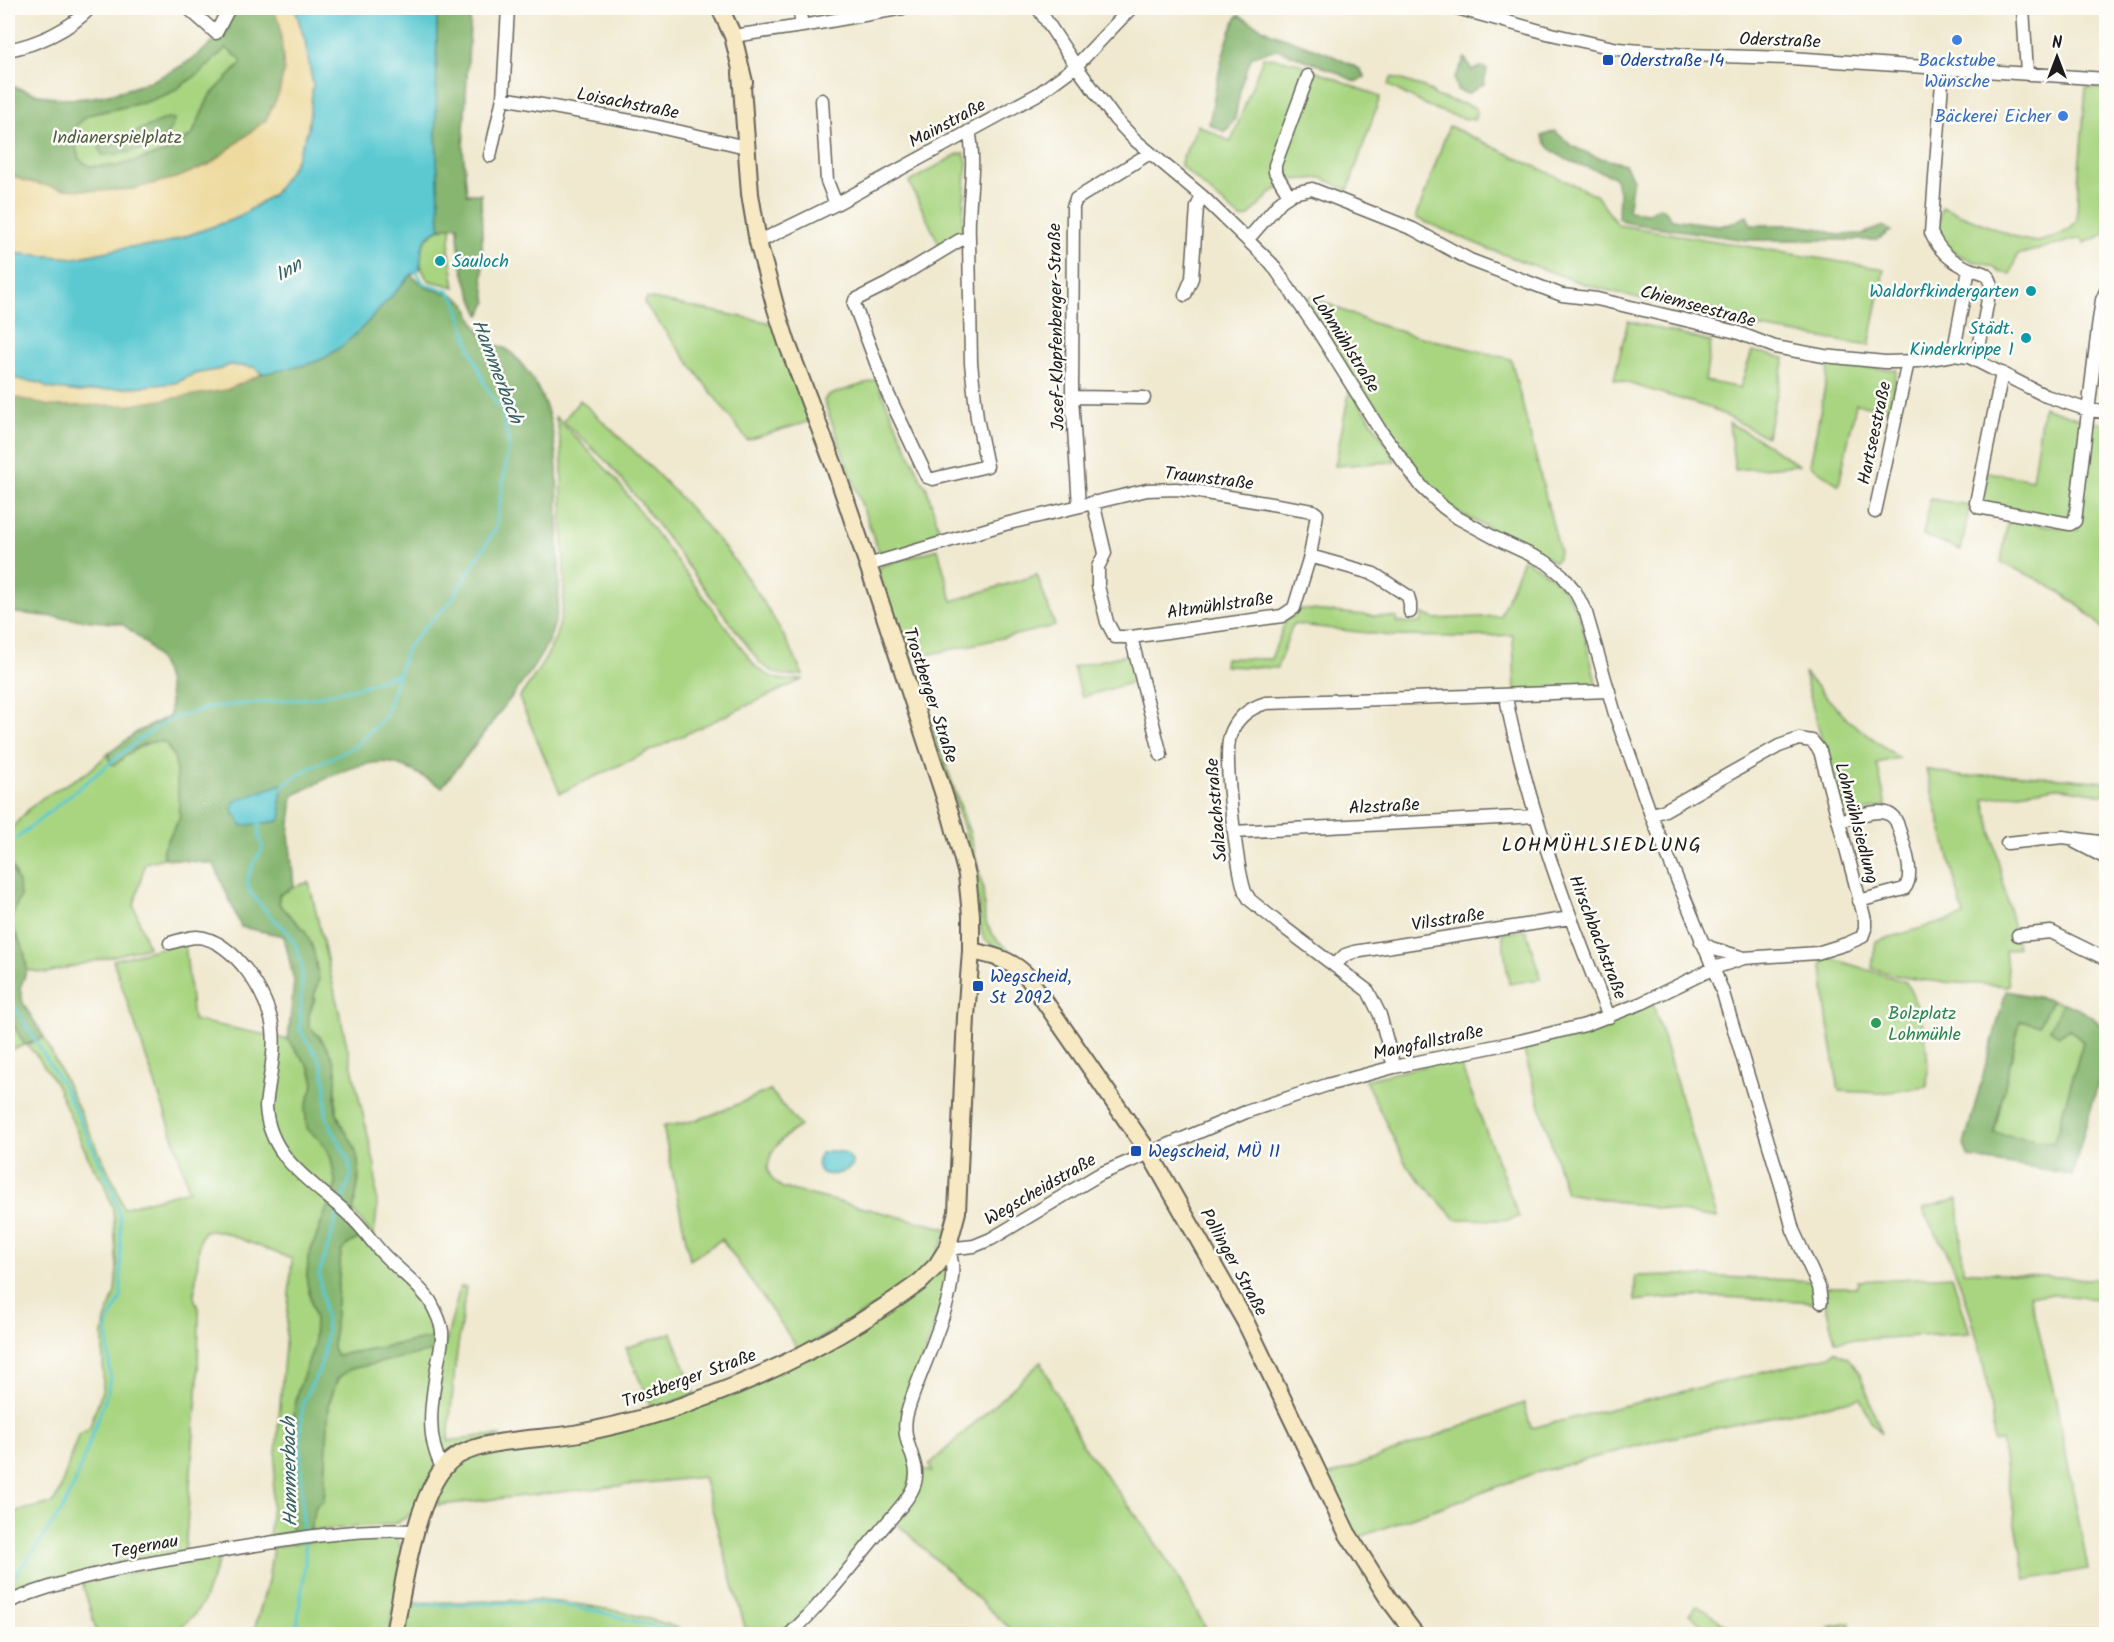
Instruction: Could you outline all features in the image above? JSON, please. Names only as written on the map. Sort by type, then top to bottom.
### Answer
[{"type":"main road","name":"Trostberger Straße","points":[[720,8],[733,36],[749,104],[751,130],[748,169]]},
{"type":"main road","name":"Trostberger Straße","points":[[394,1635],[415,1531],[423,1508],[443,1469],[462,1452],[481,1446],[572,1434],[628,1421],[658,1413],[748,1380],[818,1346],[879,1310],[930,1273],[947,1249],[957,1212],[971,951],[969,890],[960,843],[835,468],[787,343],[758,242],[748,169],[741,74]]},
{"type":"main road","name":"Pollinger Straße","points":[[971,951],[1003,959],[1017,966],[1027,976],[1150,1154],[1245,1321],[1347,1533],[1382,1589],[1416,1635]]},
{"type":"street","points":[[8,50],[48,37],[80,18],[90,8]]},
{"type":"street","points":[[188,8],[216,33],[230,8]]},
{"type":"street","points":[[490,156],[503,98],[508,8]]},
{"type":"street","points":[[799,8],[802,26]]},
{"type":"street","points":[[733,36],[903,8]]},
{"type":"street","name":"Lohmühlstraße","points":[[1038,8],[1076,66],[1115,119],[1135,140],[1202,196],[1272,264],[1380,430],[1422,487],[1458,518],[1546,562],[1566,579],[1586,613],[1609,691]]},
{"type":"street","name":"Mainstraße","points":[[758,242],[836,204],[1038,94],[1076,66],[1131,8]]},
{"type":"street","name":"Oderstraße","points":[[1457,8],[1551,34],[1618,49],[1686,55],[1800,59],[2106,79]]},
{"type":"street","points":[[2023,8],[2026,73]]},
{"type":"street","points":[[1942,68],[1931,233],[1940,250],[1948,258],[1969,269],[1985,273],[1990,278],[1977,359]]},
{"type":"street","points":[[1248,239],[1289,195],[1275,172],[1275,165],[1308,76]]},
{"type":"street","name":"Loisachstraße","points":[[503,98],[642,123],[746,147]]},
{"type":"street","points":[[822,99],[827,181],[836,204]]},
{"type":"street","points":[[969,131],[973,147],[968,223],[969,238],[970,363],[977,418],[987,466],[933,479],[927,477],[887,392],[854,304],[855,300],[889,283],[960,240],[969,238]]},
{"type":"street","name":"Josef-Klapfenberger-Straße","points":[[1079,506],[1071,340],[1074,204],[1076,199],[1150,153]]},
{"type":"street","name":"Chiemseestraße","points":[[1289,195],[1301,190],[1318,190],[1413,229],[1470,261],[1562,295],[1597,298],[1736,332],[1775,348],[1834,357],[1908,362],[1953,354],[1977,359],[2046,396],[2088,410],[2106,412]]},
{"type":"street","points":[[1185,295],[1192,278],[1197,207],[1202,196]]},
{"type":"street","points":[[1953,354],[1969,269]]},
{"type":"street","points":[[2001,373],[1976,503],[1978,507],[2068,524],[2075,521],[2099,320],[2106,291]]},
{"type":"street","name":"Hartseestraße","points":[[1875,513],[1908,362]]},
{"type":"street","points":[[1072,397],[1144,398]]},
{"type":"street","name":"Traunstraße","points":[[868,566],[1005,524],[1147,490],[1176,489],[1313,511],[1317,517],[1310,556]]},
{"type":"street","points":[[1093,502],[1105,546],[1105,553],[1097,575],[1107,622],[1116,637],[1131,637],[1161,755]]},
{"type":"street","points":[[1310,556],[1374,574],[1408,596],[1410,612]]},
{"type":"street","name":"Altmühlstraße","points":[[1131,637],[1282,616],[1294,608],[1298,601],[1310,556]]},
{"type":"street","points":[[1609,691],[1651,814],[1701,942],[1714,968],[1793,1230],[1819,1287],[1821,1302]]},
{"type":"street","name":"Salzachstraße","points":[[1394,1067],[1380,1015],[1371,995],[1363,986],[1281,926],[1247,897],[1242,885],[1234,832],[1228,744],[1237,721],[1248,710],[1266,703],[1609,691]]},
{"type":"street","name":"Hirschbachstraße","points":[[1506,696],[1536,816],[1570,918],[1609,1017]]},
{"type":"street","name":"Lohmühlsiedlung","points":[[1651,814],[1665,810],[1779,746],[1805,739],[1817,745],[1820,751],[1859,901],[1865,929],[1862,937],[1817,953],[1744,958],[1714,968]]},
{"type":"street","points":[[1839,821],[1880,812],[1894,816],[1910,872],[1909,884],[1904,889],[1859,901]]},
{"type":"street","name":"Alzstraße","points":[[1234,832],[1536,816]]},
{"type":"street","points":[[2007,843],[2063,837],[2106,843]]},
{"type":"street","points":[[2063,837],[2106,858]]},
{"type":"street","name":"Vilsstraße","points":[[1335,964],[1341,957],[1354,952],[1570,918]]},
{"type":"street","points":[[2018,935],[2050,932],[2106,959]]},
{"type":"street","points":[[170,944],[198,937],[216,944],[228,951],[240,963],[262,993],[273,1029],[266,1107],[273,1141],[305,1179],[350,1215],[386,1257],[425,1295],[440,1323],[441,1344],[431,1402],[431,1437],[436,1457],[443,1469]]},
{"type":"street","name":"Lohmühlsiedlung","points":[[1701,942],[1711,948],[1744,958]]},
{"type":"street","name":"Mangfallstraße","points":[[1150,1154],[1246,1112],[1292,1096],[1394,1067],[1520,1041],[1609,1017],[1714,968]]},
{"type":"street","name":"Wegscheidstraße","points":[[947,1249],[974,1246],[992,1239],[1089,1180],[1150,1154]]},
{"type":"street","name":"Trostberger Straße","points":[[790,1635],[861,1554],[914,1487],[917,1472],[906,1442],[906,1418],[935,1338],[951,1285],[953,1263],[952,1256],[947,1249]]},
{"type":"street","name":"Tegernau","points":[[8,1602],[60,1582],[96,1573],[312,1536],[359,1531],[415,1531]]},
{"type":"green space","points":[[233,8],[272,8],[280,24],[284,71],[279,93],[266,120],[210,164],[179,177],[133,189],[102,191],[63,189],[24,181],[8,173],[8,85],[50,97],[76,99],[121,91],[144,84],[186,63],[204,50],[225,26]],"holes":[[[226,48],[242,63],[209,97],[192,135],[166,152],[118,166],[89,166],[79,159],[74,140],[75,127],[88,115],[146,102],[170,93],[200,73]]]},
{"type":"green space","points":[[437,8],[471,8],[463,149],[467,194],[481,194],[483,278],[487,303],[480,315],[463,272],[458,226],[440,228],[436,135]]},
{"type":"green space","points":[[1238,15],[1271,33],[1327,53],[1360,69],[1365,77],[1356,82],[1277,49],[1252,56],[1241,85],[1235,119],[1225,132],[1209,124],[1224,53]]},
{"type":"green space","name":"Indianerspielplatz","points":[[226,48],[241,59],[242,63],[209,97],[192,135],[166,152],[118,166],[89,166],[79,159],[74,140],[75,126],[88,115],[146,102],[170,93],[200,73]]},
{"type":"green space","points":[[1263,57],[1295,62],[1380,97],[1348,190],[1322,178],[1291,180],[1273,191],[1248,217],[1241,219],[1181,166],[1181,162],[1198,125],[1231,142]]},
{"type":"green space","points":[[1465,58],[1472,70],[1481,67],[1487,69],[1484,84],[1467,94],[1457,90],[1454,79]]},
{"type":"green space","points":[[1392,77],[1424,87],[1438,97],[1474,107],[1477,111],[1474,120],[1429,107],[1408,96],[1388,85]]},
{"type":"green space","points":[[2086,88],[2104,89],[2106,96],[2106,234],[2084,243],[2081,238],[2017,255],[2011,274],[1999,272],[1990,266],[1955,253],[1940,235],[1942,207],[2020,239],[2037,242],[2069,230],[2077,220]]},
{"type":"green space","points":[[167,118],[174,119],[170,129],[156,143],[134,151],[102,155],[99,149],[101,141],[129,135]]},
{"type":"green space","points":[[1449,126],[1596,195],[1618,225],[1884,269],[1869,346],[1750,326],[1587,285],[1489,249],[1416,218]]},
{"type":"green space","points":[[1555,131],[1572,146],[1596,157],[1625,164],[1633,179],[1628,211],[1650,213],[1659,207],[1666,211],[1672,219],[1718,225],[1730,224],[1747,216],[1751,225],[1795,225],[1821,229],[1837,235],[1862,234],[1883,226],[1891,231],[1877,240],[1746,240],[1628,223],[1618,218],[1619,191],[1614,177],[1573,162],[1554,152],[1542,136]]},
{"type":"green space","points":[[964,153],[967,162],[962,227],[959,234],[940,246],[909,182],[956,155]]},
{"type":"green space","points":[[452,226],[449,249],[455,287],[428,280],[421,262],[423,246],[428,239],[442,228]]},
{"type":"green space","points":[[411,275],[428,288],[454,295],[466,304],[476,326],[488,343],[505,348],[524,367],[545,405],[551,425],[557,467],[558,608],[552,632],[538,661],[442,787],[403,766],[384,762],[357,766],[343,771],[293,796],[289,834],[294,887],[279,895],[279,904],[305,931],[313,948],[319,979],[309,1015],[309,1026],[327,1047],[335,1066],[337,1114],[352,1142],[358,1161],[357,1190],[351,1219],[364,1235],[347,1245],[341,1252],[333,1348],[337,1355],[438,1337],[437,1350],[351,1369],[338,1378],[329,1403],[324,1501],[316,1506],[310,1531],[291,1534],[292,1424],[298,1390],[314,1346],[315,1319],[307,1282],[308,1258],[336,1185],[331,1158],[322,1142],[307,1129],[305,1109],[314,1083],[310,1068],[288,1040],[294,981],[284,936],[241,927],[214,864],[164,858],[163,849],[180,817],[175,759],[165,742],[144,745],[132,751],[115,765],[110,764],[109,753],[137,732],[170,716],[170,700],[165,674],[154,652],[122,624],[8,612],[8,397],[226,390],[262,374],[324,358]]},
{"type":"green space","points":[[1310,296],[1367,321],[1405,333],[1511,359],[1559,549],[1558,558],[1554,562],[1458,513],[1430,490],[1402,456],[1304,300]]},
{"type":"green space","points":[[647,298],[772,323],[811,421],[747,440],[644,303]]},
{"type":"green space","points":[[1628,321],[1711,342],[1705,381],[1740,388],[1752,351],[1785,358],[1767,437],[1710,408],[1614,379]]},
{"type":"green space","points":[[1829,365],[1897,370],[1889,409],[1856,404],[1839,485],[1810,465]]},
{"type":"green space","points":[[876,380],[926,486],[942,538],[888,554],[880,552],[877,547],[824,401],[827,396]]},
{"type":"green space","points":[[1350,387],[1396,460],[1335,466]]},
{"type":"green space","points":[[580,400],[676,493],[706,526],[760,597],[803,675],[780,674],[761,664],[641,503],[609,464],[563,421]]},
{"type":"green space","points":[[2043,407],[2083,420],[2068,519],[1982,504],[1987,472],[2032,480]]},
{"type":"green space","points":[[555,416],[614,477],[756,667],[778,679],[804,679],[560,793],[519,698],[547,655],[556,636],[562,613],[564,571],[562,466]]},
{"type":"green space","points":[[2093,422],[2106,424],[2106,633],[2084,610],[2058,591],[2001,563],[2008,520],[2078,530]]},
{"type":"green space","points":[[1729,423],[1757,438],[1799,465],[1735,470]]},
{"type":"green space","points":[[1930,499],[1970,505],[1961,550],[1923,535]]},
{"type":"green space","points":[[938,549],[952,601],[1037,575],[1055,626],[909,659],[970,834],[983,888],[985,922],[996,939],[1025,963],[984,939],[981,931],[976,882],[964,829],[878,572],[881,566]]},
{"type":"green space","points":[[1523,559],[1554,579],[1574,605],[1587,643],[1595,686],[1515,692],[1513,635],[1392,636],[1293,624],[1277,668],[1224,666],[1225,658],[1271,659],[1286,620],[1301,609],[1397,618],[1396,622],[1421,623],[1423,614],[1436,619],[1500,616]]},
{"type":"green space","points":[[1130,654],[1137,681],[1082,697],[1073,667]]},
{"type":"green space","points":[[1804,673],[1848,720],[1899,758],[1877,763],[1886,806],[1849,815],[1840,810]]},
{"type":"green space","points":[[154,741],[165,742],[175,759],[180,817],[163,849],[164,858],[145,863],[134,906],[148,947],[47,973],[27,970],[24,951],[12,926],[12,916],[20,897],[15,873],[8,858],[8,832],[42,798],[88,772],[109,753],[110,764]]},
{"type":"green space","points":[[1926,769],[1963,777],[2014,774],[2106,782],[2106,795],[2056,787],[1984,799],[2018,947],[2005,951],[2009,986],[1923,980],[1872,968],[1876,941],[1964,916]]},
{"type":"green space","points":[[8,858],[19,885],[20,897],[12,916],[12,926],[24,951],[27,970],[20,988],[23,1003],[44,1037],[25,1045],[8,1016]]},
{"type":"green space","points":[[309,882],[375,1166],[377,1209],[374,1237],[353,1211],[359,1180],[353,1144],[344,1131],[336,1109],[336,1070],[329,1051],[309,1026],[309,1015],[315,999],[279,904],[279,895]]},
{"type":"green space","points":[[1526,930],[1541,979],[1509,984],[1502,933]]},
{"type":"green space","points":[[185,942],[193,1020],[271,1036],[270,1122],[276,1037],[288,1040],[310,1068],[314,1083],[305,1109],[307,1128],[322,1142],[331,1158],[336,1185],[308,1258],[307,1282],[315,1319],[314,1346],[298,1390],[292,1424],[291,1534],[269,1539],[292,1259],[220,1231],[204,1231],[200,1239],[194,1297],[199,1311],[198,1380],[185,1552],[8,1598],[8,1513],[53,1503],[59,1493],[78,1435],[89,1429],[103,1388],[103,1335],[105,1321],[115,1292],[117,1268],[113,1209],[103,1181],[91,1164],[56,1084],[27,1045],[44,1037],[117,1189],[123,1208],[189,1190],[113,960]]},
{"type":"green space","name":"Bolzplatz Lohmühle","points":[[1821,955],[1906,982],[1917,1007],[1924,1033],[1928,1059],[1927,1087],[1881,1093],[1839,1091],[1827,1018]]},
{"type":"green space","points":[[2006,991],[2052,1000],[2039,1025],[2020,1021],[1994,1133],[2054,1143],[2083,1042],[2069,1029],[2058,1036],[2050,1029],[2063,1003],[2091,1016],[2105,1033],[2106,1055],[2072,1175],[1969,1158],[1964,1145]]},
{"type":"green space","points":[[2052,1000],[2063,1003],[2050,1029],[2069,1029],[2083,1042],[2054,1143],[1993,1133],[2020,1021],[2039,1025]]},
{"type":"green space","points":[[1653,1004],[1717,1218],[1566,1193],[1522,1045],[1611,1021]]},
{"type":"green space","points":[[8,1016],[25,1045],[8,1051]]},
{"type":"green space","points":[[1458,1058],[1519,1217],[1508,1220],[1455,1219],[1407,1166],[1365,1080]]},
{"type":"green space","points":[[770,1090],[800,1126],[784,1138],[771,1155],[769,1172],[783,1188],[949,1229],[932,1263],[893,1296],[799,1350],[722,1239],[690,1260],[663,1126],[691,1122]]},
{"type":"green space","points":[[1958,1199],[1963,1271],[2106,1280],[2106,1300],[2061,1295],[2030,1295],[2055,1397],[2088,1569],[2026,1580],[2001,1441],[1994,1442],[1985,1373],[1974,1327],[1951,1261],[1928,1222],[1923,1208]]},
{"type":"green space","points":[[364,1235],[420,1293],[435,1321],[438,1337],[337,1355],[333,1348],[341,1251]]},
{"type":"green space","points":[[947,1265],[949,1282],[903,1417],[914,1468],[904,1498],[785,1634],[747,1634],[703,1477],[429,1506],[435,1492],[460,1460],[735,1390]]},
{"type":"green space","points":[[1676,1275],[1815,1281],[1816,1302],[1703,1297],[1635,1301],[1635,1276]]},
{"type":"green space","points":[[1952,1276],[1970,1333],[1835,1341],[1824,1299],[1824,1289],[1827,1287],[1857,1287],[1858,1281]]},
{"type":"green space","points":[[460,1287],[466,1287],[448,1441],[501,1436],[447,1456],[442,1454],[423,1499],[413,1512],[400,1521],[392,1524],[310,1531],[316,1506],[324,1501],[329,1403],[338,1378],[350,1369],[411,1354],[444,1350]]},
{"type":"green space","points":[[672,1333],[695,1394],[652,1409],[626,1348]]},
{"type":"green space","points":[[1835,1351],[1848,1358],[1859,1371],[1882,1434],[1871,1421],[1860,1398],[1656,1441],[1532,1474],[1356,1538],[1326,1477],[1524,1403],[1531,1428],[1830,1356]]},
{"type":"green space","points":[[1041,1362],[1082,1444],[1144,1526],[1173,1569],[1209,1634],[1016,1634],[893,1520],[921,1469],[932,1472],[929,1465]]},
{"type":"green space","points":[[390,1535],[397,1538],[403,1552],[389,1634],[253,1634],[268,1581],[273,1547],[311,1541]]},
{"type":"green space","points":[[221,1556],[202,1604],[193,1616],[173,1634],[97,1634],[82,1581]]},
{"type":"green space","points":[[537,1600],[576,1604],[636,1615],[692,1634],[398,1634],[405,1603]]},
{"type":"green space","points":[[1697,1606],[1703,1608],[1736,1634],[1713,1634],[1689,1614]]},
{"type":"green space","points":[[1850,1623],[1848,1634],[1839,1634],[1830,1627]]},
{"type":"sand","points":[[272,8],[295,8],[305,41],[313,85],[308,130],[294,164],[274,194],[237,218],[158,246],[129,247],[75,258],[8,253],[8,173],[24,181],[63,189],[102,191],[133,189],[179,177],[210,164],[266,120],[279,93],[284,71],[280,24]]},
{"type":"sand","points":[[229,365],[254,367],[262,374],[226,390],[130,405],[49,406],[8,397],[8,376],[80,392],[176,383],[194,374],[221,369]]},
{"type":"water","name":"Inn","points":[[295,8],[437,8],[436,135],[440,228],[427,237],[422,247],[420,269],[411,275],[349,340],[326,357],[304,365],[262,374],[254,367],[229,365],[221,369],[194,374],[176,383],[80,392],[47,388],[41,383],[8,376],[8,253],[75,258],[129,247],[158,246],[237,218],[274,194],[294,164],[308,130],[313,85],[305,41]]},
{"type":"water","points":[[281,784],[282,815],[279,821],[242,826],[232,809],[235,801]]},
{"type":"water","points":[[829,1151],[847,1155],[853,1165],[840,1173],[821,1172],[818,1168],[818,1161],[821,1153]]},
{"type":"waterway","name":"Hammerbach","points":[[280,790],[306,770],[356,746],[385,717],[407,648],[449,604],[496,528],[509,445],[502,411],[486,387],[471,350],[456,300],[448,291],[422,282],[416,270]]},
{"type":"waterway","points":[[17,838],[140,739],[168,720],[210,707],[311,698],[360,687],[397,674]]},
{"type":"waterway","name":"Hammerbach","points":[[259,823],[259,836],[263,849],[253,864],[247,882],[250,892],[271,917],[286,930],[295,944],[301,963],[300,1030],[321,1062],[326,1086],[326,1117],[349,1161],[351,1176],[341,1204]]},
{"type":"waterway","points":[[8,983],[10,999],[65,1089],[111,1186],[120,1216],[121,1297],[107,1326],[110,1377],[108,1391],[74,1485],[63,1508],[8,1584]]},
{"type":"waterway","name":"Hammerbach","points":[[303,1535],[300,1433],[303,1403],[319,1370],[324,1351],[327,1329],[319,1275],[339,1211]]},
{"type":"waterway","name":"Hammerbach","points":[[297,1634],[305,1563],[304,1541]]},
{"type":"waterway","points":[[414,1606],[526,1603],[559,1605],[596,1611],[684,1634]]},
{"type":"place","name":"Backstube Wünsche","points":[[1957,40]]},
{"type":"place","name":"Oderstraße 14","points":[[1608,60]]},
{"type":"place","name":"Bäckerei Eicher","points":[[2063,116]]},
{"type":"place","name":"Sauloch","points":[[440,261]]},
{"type":"place","name":"Waldorfkindergarten","points":[[2031,291]]},
{"type":"place","name":"Städt. Kinderkrippe 1","points":[[2026,338]]},
{"type":"place","name":"Wegscheid, St 2092","points":[[978,986]]},
{"type":"place","name":"Bolzplatz Lohmühle","points":[[1876,1023]]},
{"type":"place","name":"Wegscheid, MÜ 11","points":[[1136,1151]]},
{"type":"district","name":"LOHMÜHLSIEDLUNG","points":[[1602,844]]}]
